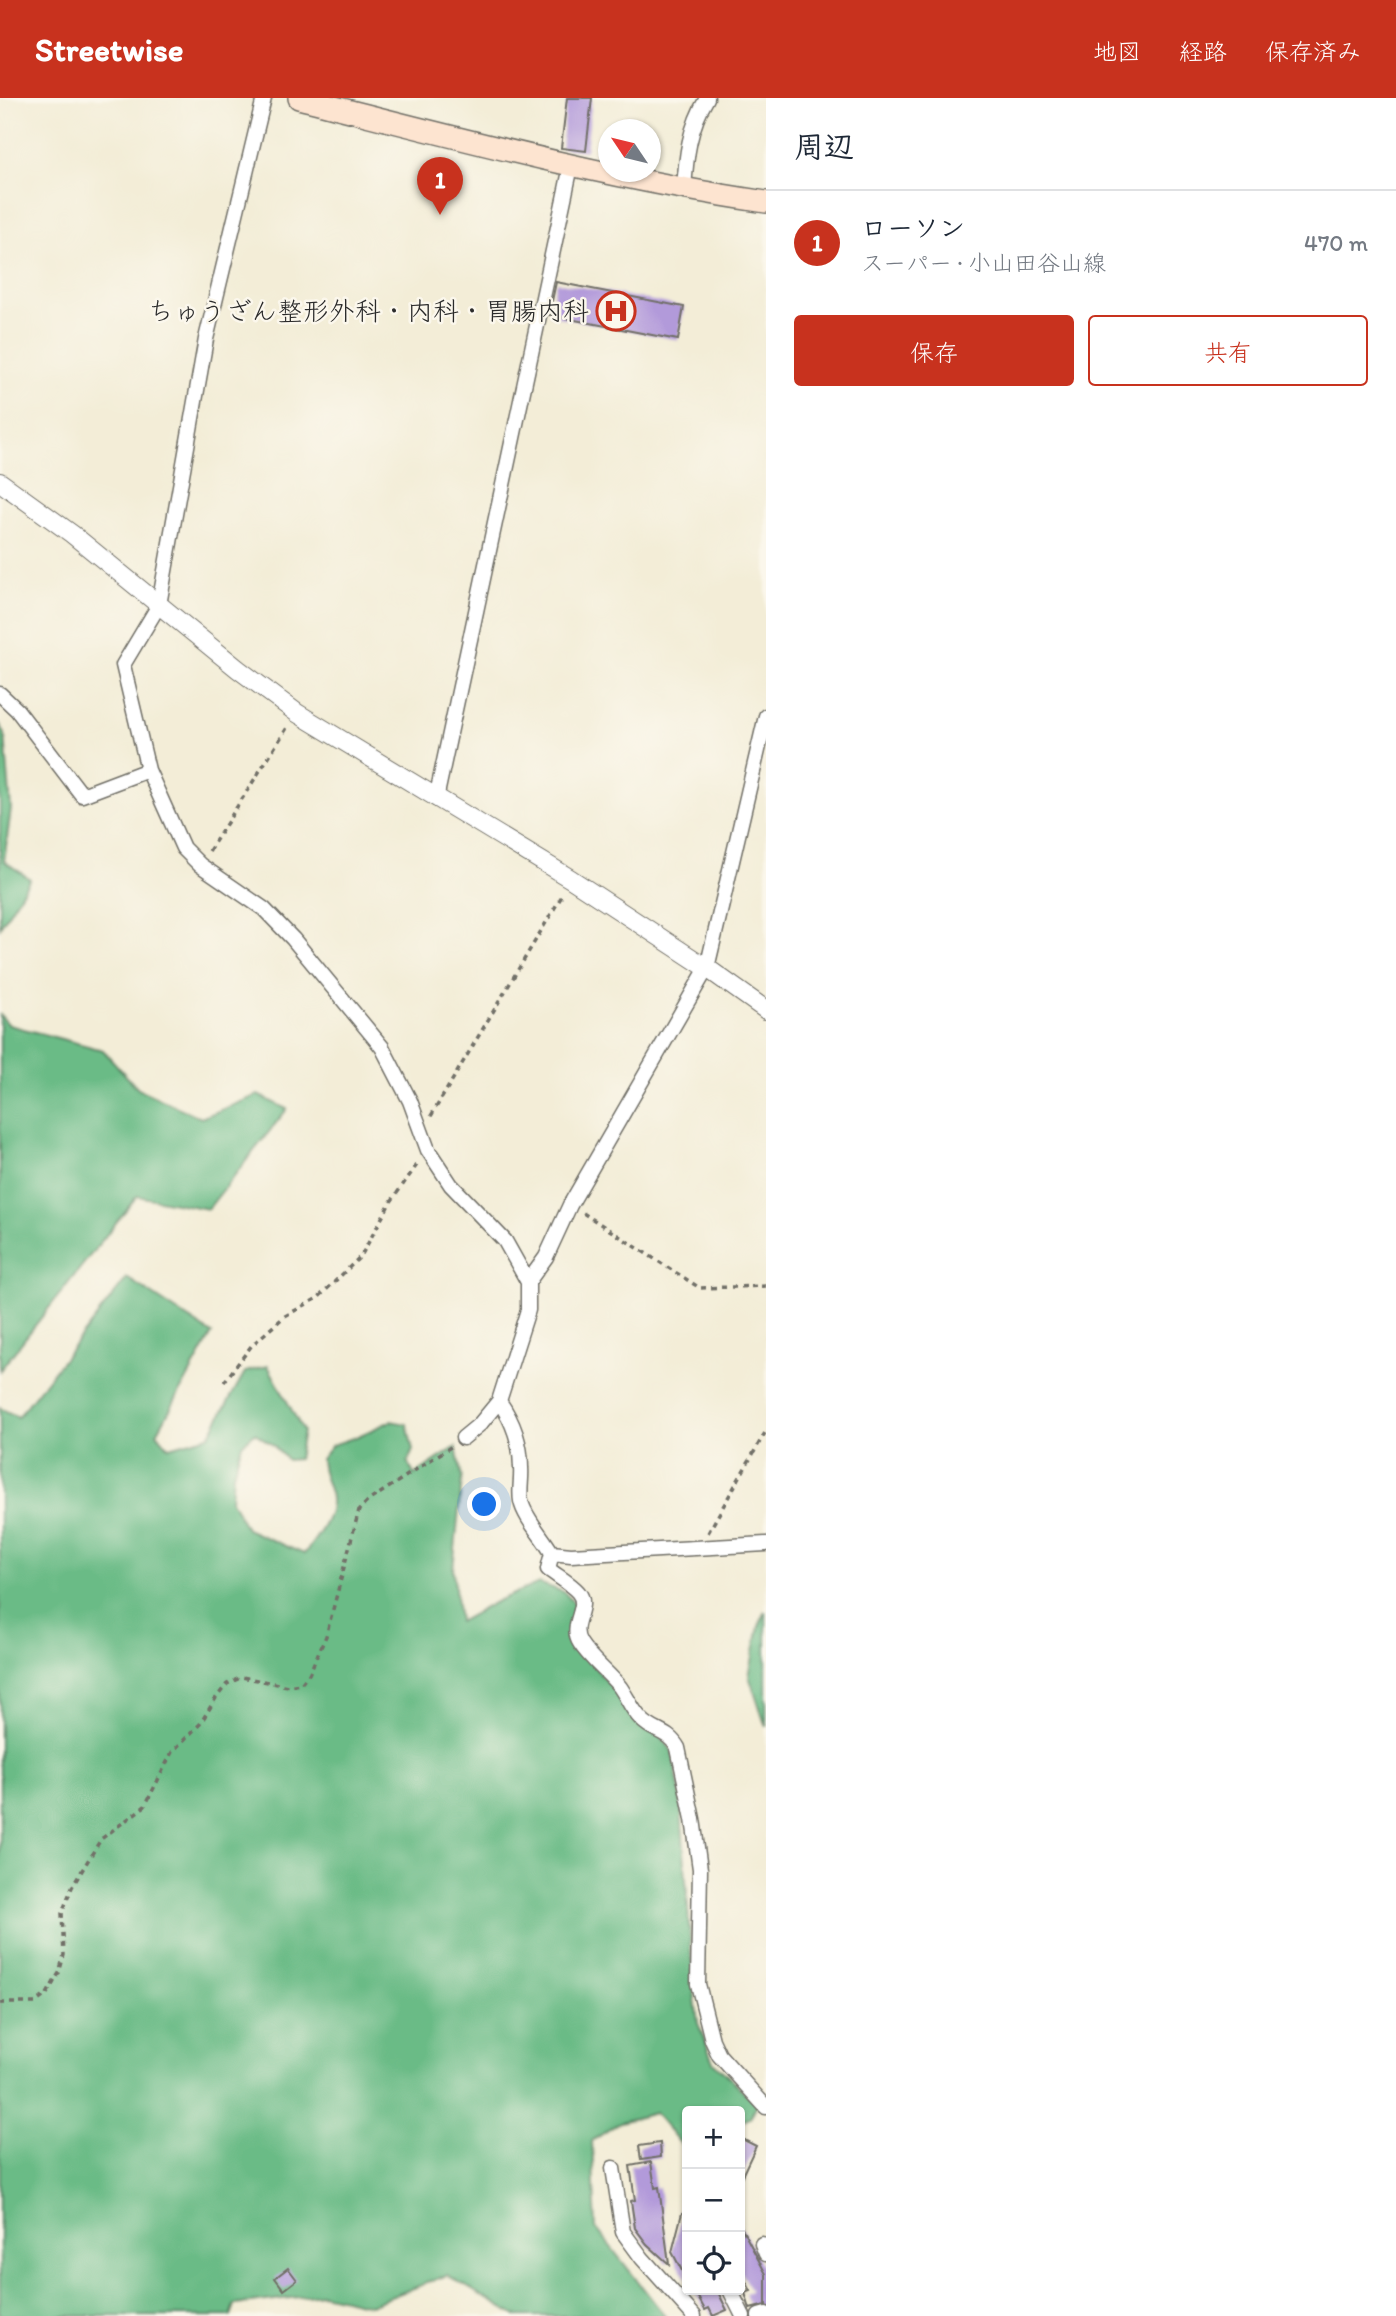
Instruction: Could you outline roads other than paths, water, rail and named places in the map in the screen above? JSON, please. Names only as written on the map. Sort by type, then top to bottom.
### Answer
[{"type":"main road","points":[[299,98],[571,166],[684,190],[766,202]]},
{"type":"street","points":[[264,98],[206,339],[159,605],[123,665],[148,770],[183,848],[200,864],[264,909],[293,939],[382,1047],[410,1101],[428,1150],[451,1185],[505,1241],[528,1282],[528,1310],[499,1401],[480,1424],[463,1438]]},
{"type":"street","points":[[684,190],[687,147],[707,98]]},
{"type":"street","points":[[436,799],[571,166]]},
{"type":"street","points":[[0,482],[72,534],[297,713],[571,879],[766,1010]]},
{"type":"street","points":[[0,694],[17,710],[82,795],[148,770]]},
{"type":"street","points":[[528,1282],[546,1257],[570,1205],[707,968],[766,716]]},
{"type":"street","points":[[499,1401],[508,1413],[518,1440],[522,1467],[521,1503],[527,1517],[543,1536],[552,1553],[548,1569],[580,1594],[583,1605],[576,1623],[576,1635],[621,1689],[639,1717],[649,1726],[673,1738],[678,1748],[700,1869],[698,1984],[712,2040],[719,2055],[766,2107]]},
{"type":"street","points":[[552,1553],[571,1555],[766,1544]]},
{"type":"street","points":[[612,2168],[623,2232],[642,2258],[694,2316]]},
{"type":"street","points":[[732,2295],[743,2316]]},
{"type":"street","points":[[759,2316],[766,2314]]},
{"type":"place","name":"ローソン","points":[[440,215]]},
{"type":"place","name":"ちゅうざん整形外科・内科・胃腸内科","points":[[616,311]]}]
